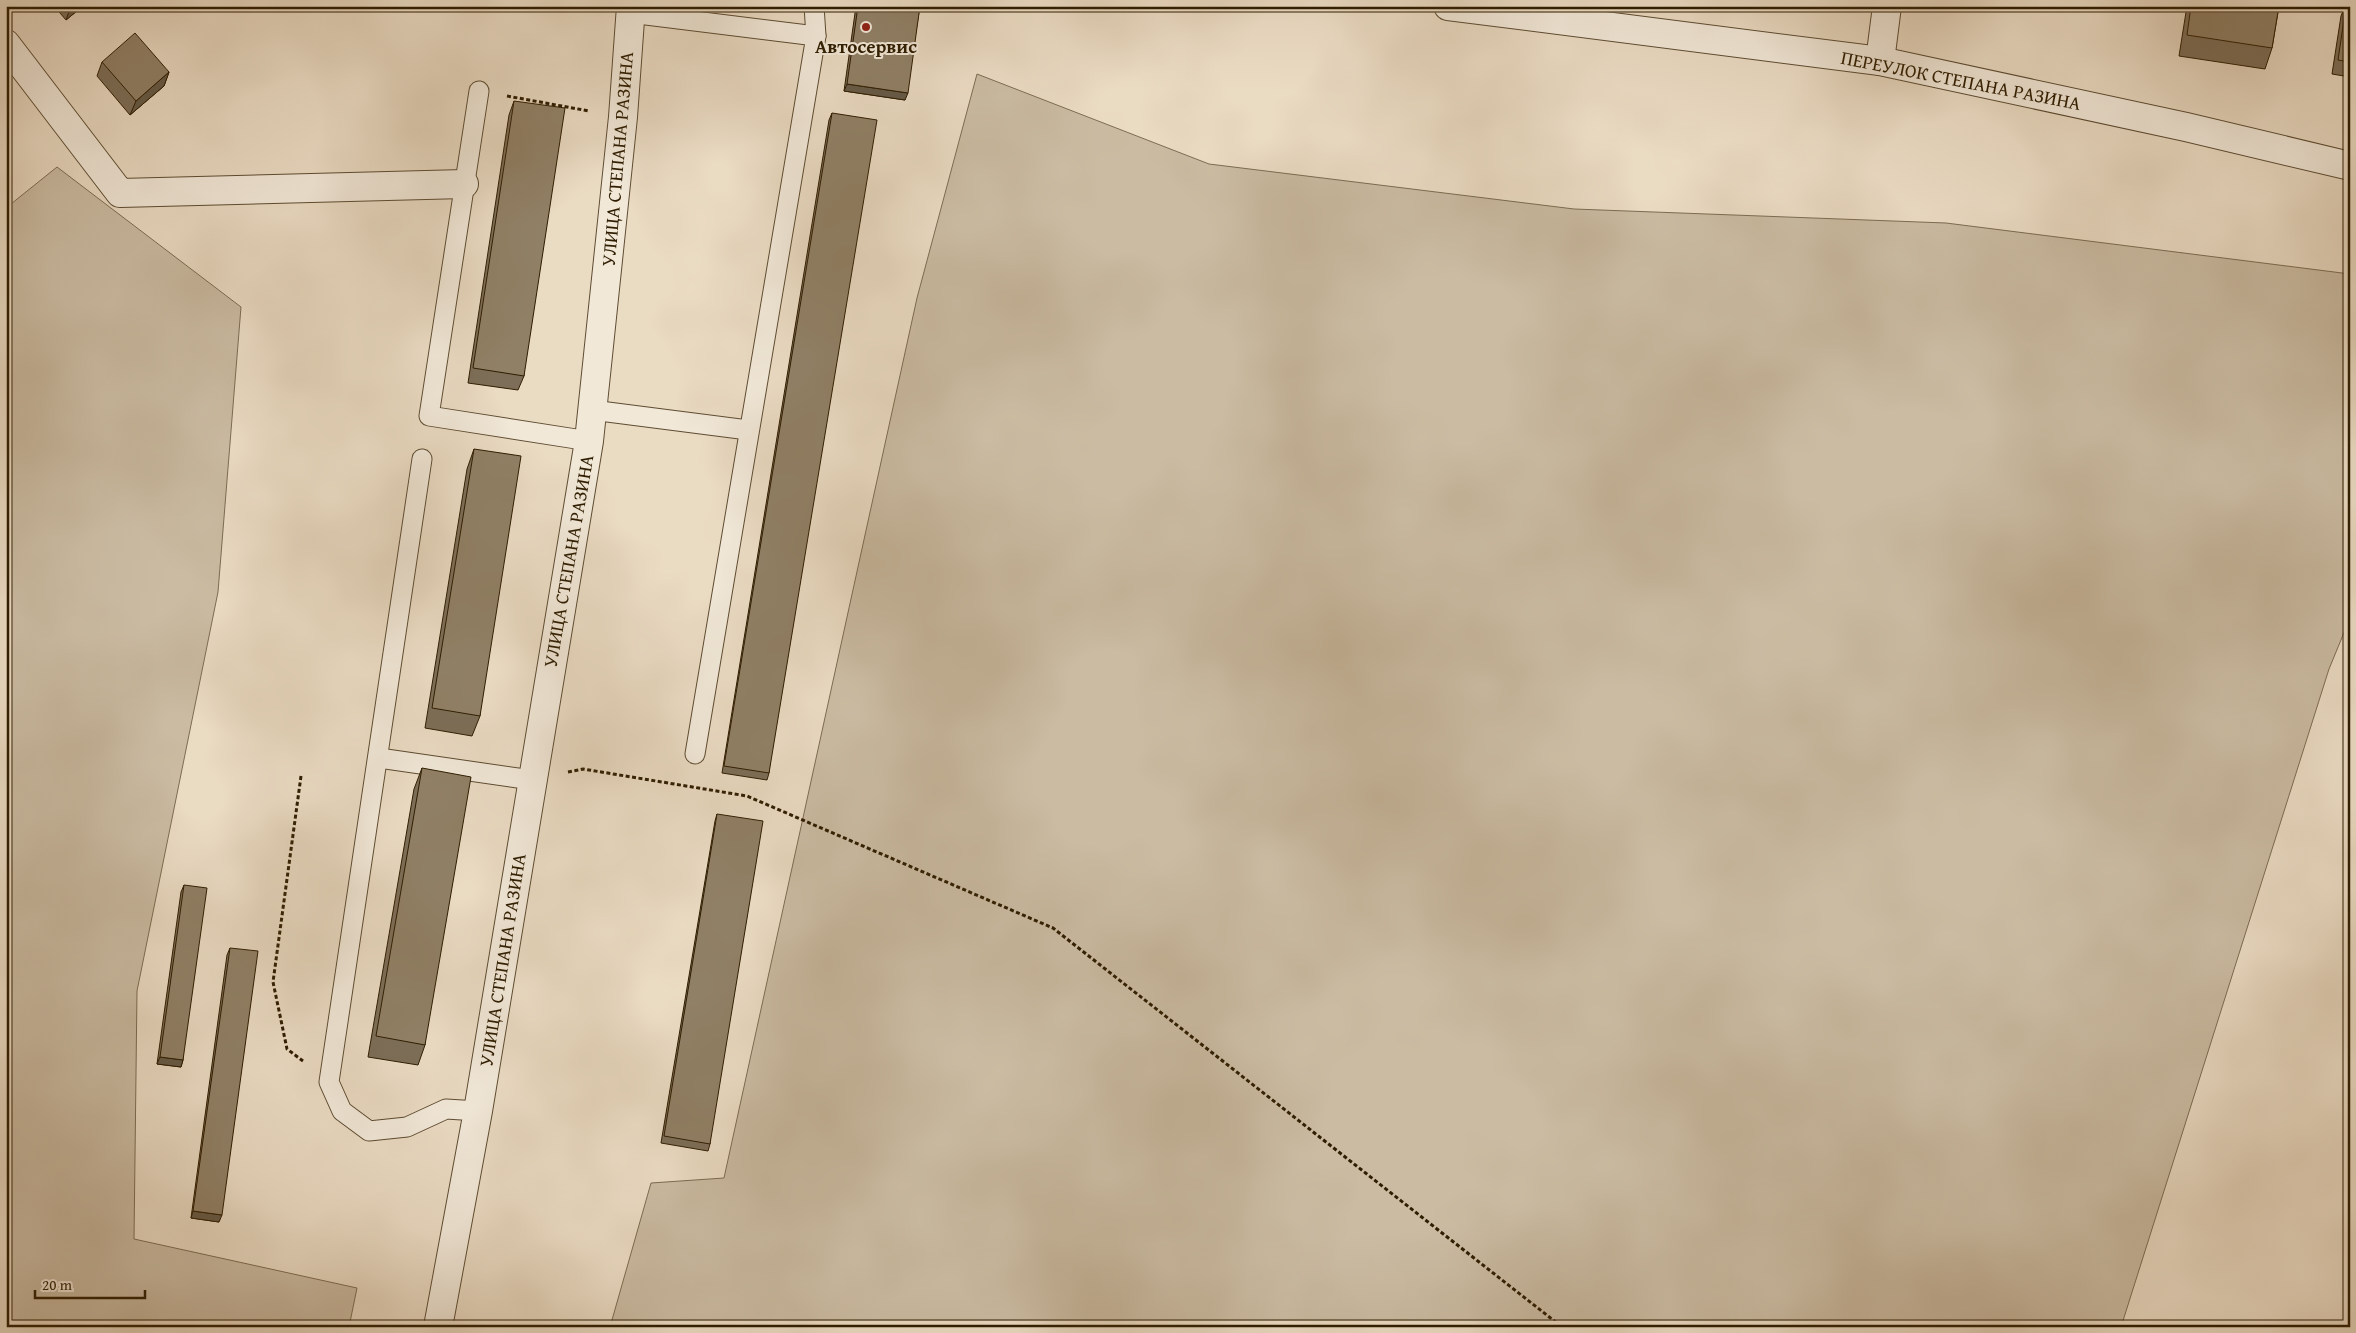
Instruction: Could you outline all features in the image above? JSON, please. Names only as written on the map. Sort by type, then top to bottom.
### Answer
[{"type":"street","name":"ПЕРЕУЛОК СТЕПАНА РАЗИНА","points":[[1448,6],[1880,60],[2186,127],[2350,166]]},
{"type":"street","points":[[1880,60],[1887,6]]},
{"type":"street","name":"УЛИЦА СТЕПАНА РАЗИНА","points":[[438,1327],[478,1112],[588,441],[623,117],[631,9]]},
{"type":"street","points":[[6,44],[120,193],[464,184]]},
{"type":"lane","points":[[695,754],[748,430],[816,36],[814,6]]},
{"type":"lane","points":[[631,9],[816,36]]},
{"type":"lane","points":[[479,91],[429,416],[588,441]]},
{"type":"lane","points":[[592,410],[748,430]]},
{"type":"lane","points":[[422,459],[379,758],[329,1082],[342,1112],[369,1131],[407,1127],[446,1109],[478,1112]]},
{"type":"lane","points":[[379,758],[532,780]]},
{"type":"path","points":[[479,91],[598,112]]},
{"type":"path","points":[[532,780],[583,769],[748,796],[1053,928],[1562,1327]]},
{"type":"path","points":[[301,776],[273,982],[288,1049],[329,1082]]},
{"type":"shaded area","points":[[977,74],[1209,164],[1574,209],[1946,223],[2350,274],[2350,618],[2329,669],[2121,1327],[610,1327],[651,1183],[724,1178],[917,298]]},
{"type":"shaded area","points":[[57,167],[241,307],[218,592],[137,991],[134,1239],[357,1288],[349,1327],[6,1327],[6,208]]},
{"type":"building","points":[[858,6],[920,6],[908,93],[847,84]]},
{"type":"building","points":[[2191,6],[2279,6],[2272,48],[2187,35]]},
{"type":"building","points":[[2346,6],[2350,6],[2350,62],[2338,60]]},
{"type":"building","points":[[135,33],[169,72],[136,101],[102,62]]},
{"type":"building","points":[[514,101],[565,108],[524,376],[473,368]]},
{"type":"building","points":[[832,113],[877,120],[769,773],[724,766]]},
{"type":"building","points":[[474,449],[521,456],[480,716],[432,708]]},
{"type":"building","points":[[422,768],[471,777],[425,1045],[376,1036]]},
{"type":"building","points":[[717,814],[763,821],[710,1144],[664,1136]]},
{"type":"building","points":[[184,885],[207,888],[183,1060],[160,1057]]},
{"type":"building","points":[[230,948],[258,951],[222,1215],[193,1211]]},
{"type":"place","name":"Автосервис","points":[[866,27]]}]
